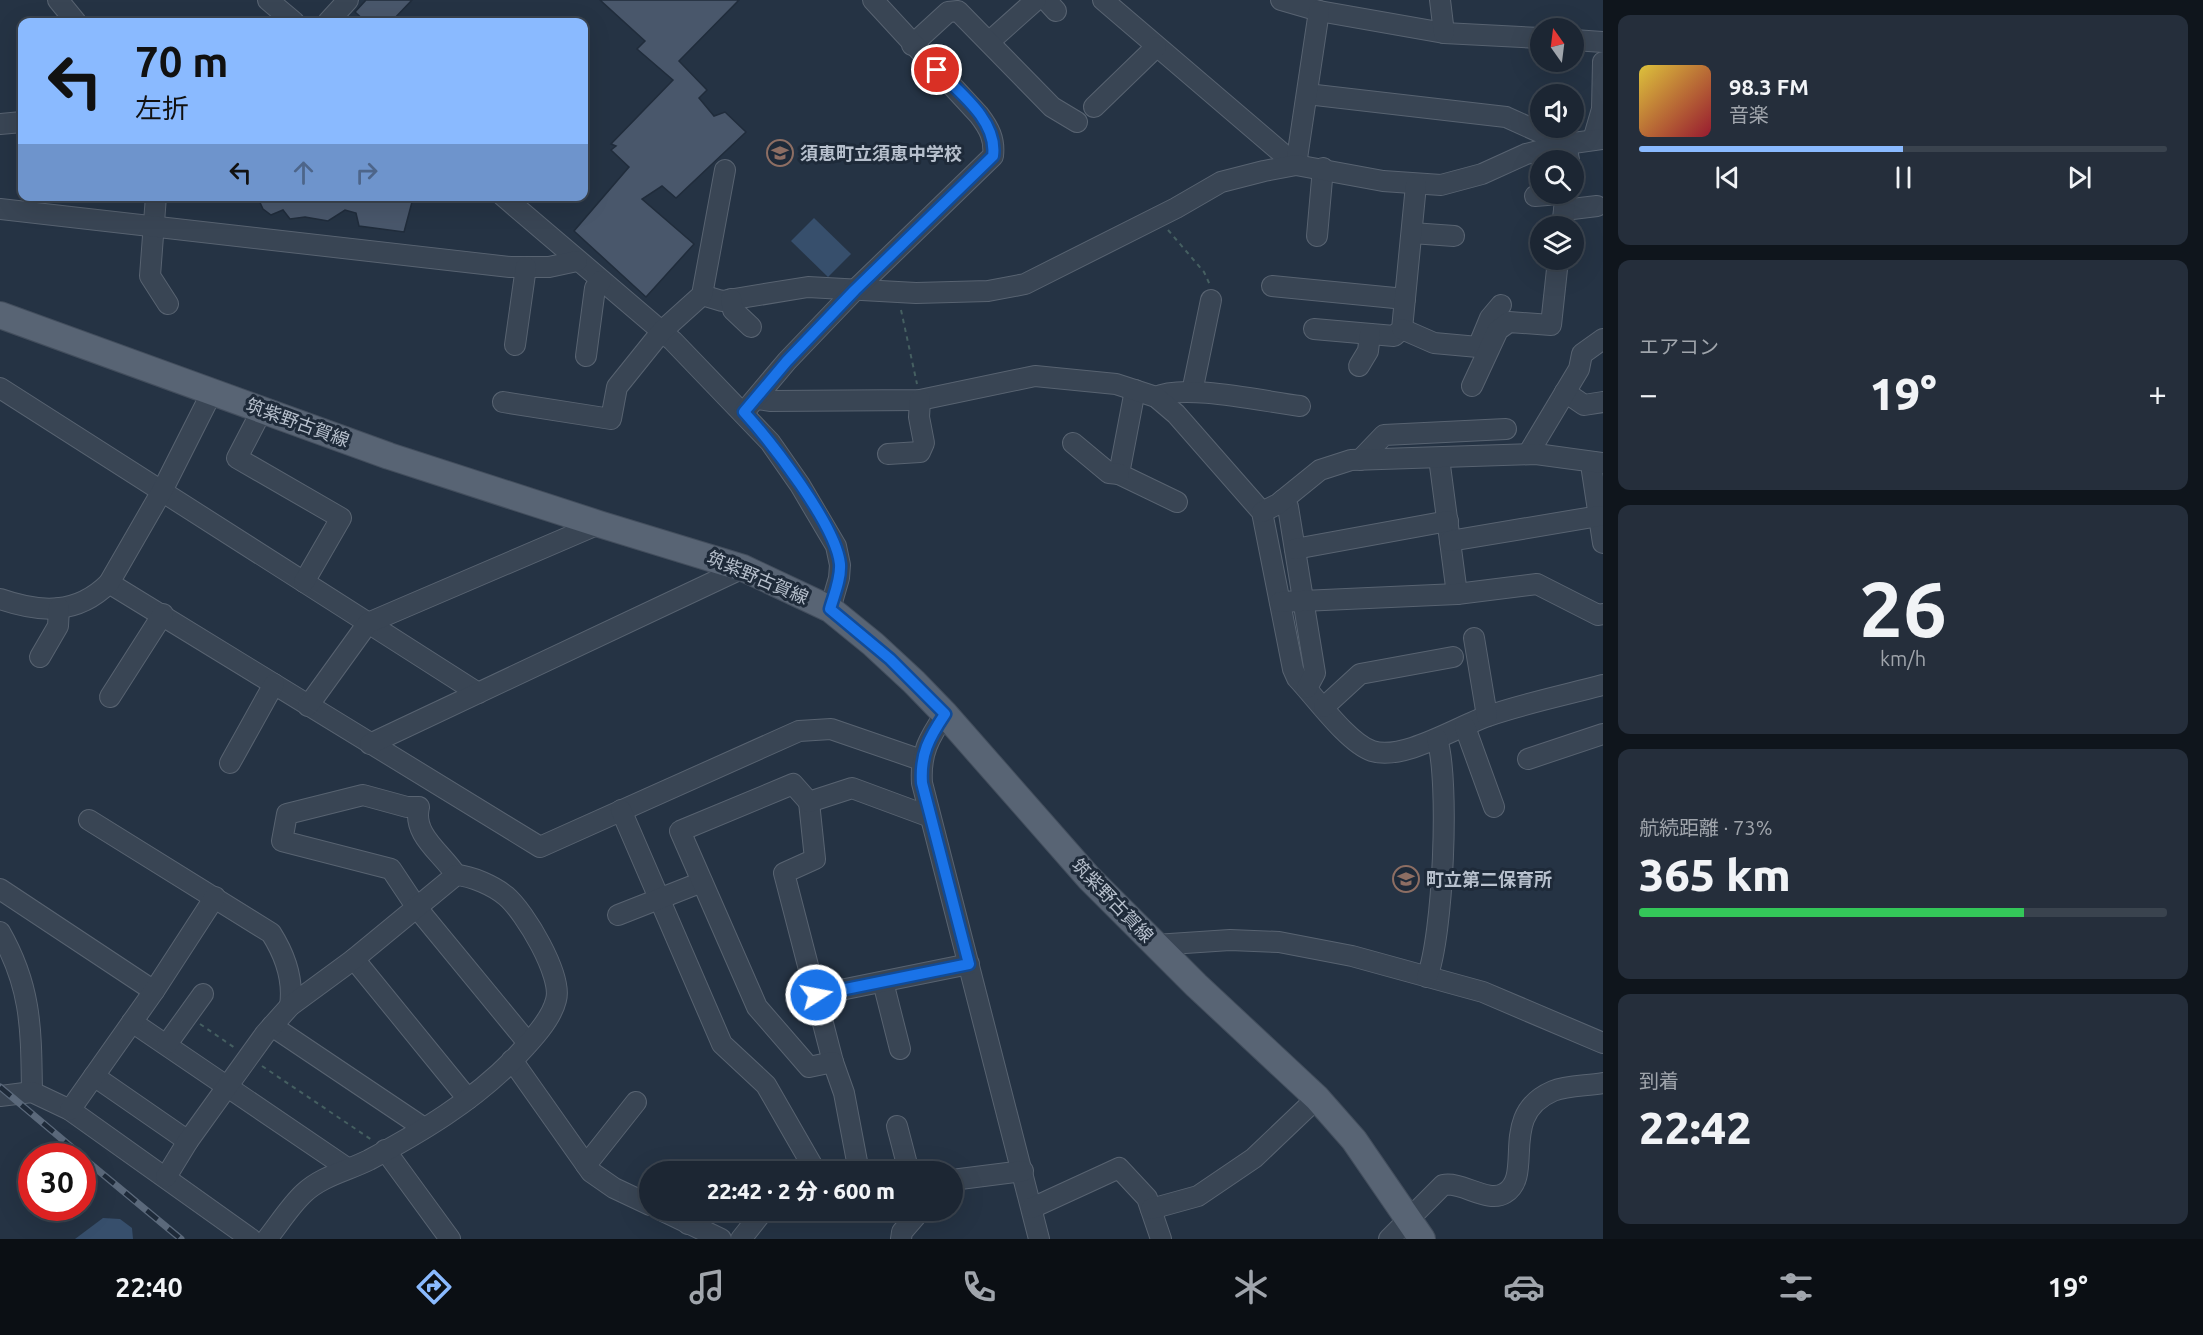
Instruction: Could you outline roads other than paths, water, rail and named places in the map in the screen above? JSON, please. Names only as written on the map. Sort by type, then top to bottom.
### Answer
[{"type":"main road","name":"筑紫野古賀線","points":[[3,322],[213,390],[389,456],[743,568],[830,609],[890,659],[945,714],[1089,878],[1155,945],[1317,1098],[1354,1140],[1416,1229]]},
{"type":"street","points":[[58,0],[73,18]]},
{"type":"street","points":[[268,0],[289,18]]},
{"type":"street","points":[[332,18],[348,0]]},
{"type":"street","points":[[751,406],[787,361],[855,290],[993,156],[994,145],[990,129],[873,0]]},
{"type":"street","points":[[989,42],[1036,0]]},
{"type":"street","points":[[1103,0],[1296,165]]},
{"type":"street","points":[[1281,0],[1319,11],[1444,33],[1530,37]]},
{"type":"street","points":[[1440,0],[1444,33]]},
{"type":"street","points":[[912,45],[948,12],[958,11],[1052,108],[1077,122]]},
{"type":"street","points":[[1296,165],[1319,11]]},
{"type":"street","points":[[1584,41],[1603,42]]},
{"type":"street","points":[[1094,107],[1156,47]]},
{"type":"street","points":[[1572,150],[1598,139],[1602,110],[1603,62]]},
{"type":"street","points":[[1306,94],[1506,117],[1564,150]]},
{"type":"street","points":[[0,124],[18,122]]},
{"type":"street","points":[[702,295],[722,301],[808,287],[898,292],[987,291],[1025,284],[1158,218],[1221,182],[1296,165],[1416,185],[1441,185],[1482,174],[1530,154]]},
{"type":"street","points":[[1317,236],[1323,168]]},
{"type":"street","points":[[503,402],[611,419],[617,387],[662,331],[702,295],[725,170]]},
{"type":"street","points":[[1314,329],[1394,336],[1402,329],[1416,185]]},
{"type":"street","points":[[156,201],[156,225],[150,276],[168,304]]},
{"type":"street","points":[[508,201],[751,406],[770,442],[800,485],[836,546],[840,565],[839,578],[830,609]]},
{"type":"street","points":[[1563,206],[1598,206]]},
{"type":"street","points":[[0,209],[510,267],[549,267],[577,261]]},
{"type":"street","points":[[1412,233],[1454,236]]},
{"type":"street","points":[[515,345],[526,267]]},
{"type":"street","points":[[1472,386],[1498,330],[1509,322],[1551,325],[1557,270]]},
{"type":"street","points":[[586,356],[595,288],[601,280]]},
{"type":"street","points":[[1272,286],[1405,299]]},
{"type":"street","points":[[731,299],[733,310],[752,327]]},
{"type":"street","points":[[1192,392],[1211,300]]},
{"type":"street","points":[[1402,329],[1434,343],[1478,347],[1490,318],[1501,305]]},
{"type":"street","points":[[1359,366],[1368,351],[1370,334]]},
{"type":"street","points":[[1528,454],[1579,369],[1582,354],[1603,339]]},
{"type":"street","points":[[751,406],[921,400],[1035,376],[1116,384],[1135,390],[1156,397],[1176,414],[1262,512],[1293,669],[1306,688],[1359,744],[1372,751],[1386,753],[1437,739],[1487,716],[1603,685]]},
{"type":"street","points":[[0,388],[478,693]]},
{"type":"street","points":[[0,599],[49,611],[98,594],[110,584],[162,492],[213,390]]},
{"type":"street","points":[[1119,474],[1135,390]]},
{"type":"street","points":[[1156,397],[1167,392],[1192,392],[1300,406]]},
{"type":"street","points":[[1565,392],[1584,405],[1603,402]]},
{"type":"street","points":[[888,454],[920,452],[924,443],[920,417],[921,400]]},
{"type":"street","points":[[263,408],[237,458],[340,518],[304,582]]},
{"type":"street","points":[[1360,460],[1384,435],[1506,429]]},
{"type":"street","points":[[1073,444],[1109,472],[1119,474],[1178,502]]},
{"type":"street","points":[[1262,512],[1283,500],[1320,470],[1335,463],[1360,460],[1528,454],[1557,456],[1598,462],[1592,471],[1603,543]]},
{"type":"street","points":[[1439,458],[1457,594]]},
{"type":"street","points":[[1283,500],[1288,507],[1315,673],[1306,688]]},
{"type":"street","points":[[1450,541],[1599,516]]},
{"type":"street","points":[[1295,549],[1448,521]]},
{"type":"street","points":[[308,706],[368,623],[598,524]]},
{"type":"street","points":[[370,744],[743,568]]},
{"type":"street","points":[[110,584],[163,614],[308,706],[540,847],[799,730],[831,729],[921,760]]},
{"type":"street","points":[[1280,602],[1457,594],[1537,584],[1598,615],[1603,614]]},
{"type":"street","points":[[40,657],[58,626],[59,608]]},
{"type":"street","points":[[110,697],[163,614]]},
{"type":"street","points":[[1474,638],[1487,716]]},
{"type":"street","points":[[1324,707],[1360,674],[1453,657]]},
{"type":"street","points":[[230,763],[274,684]]},
{"type":"street","points":[[945,714],[932,732],[921,760],[922,783],[1039,1239]]},
{"type":"street","points":[[1465,726],[1494,807]]},
{"type":"street","points":[[1528,759],[1603,734]]},
{"type":"street","points":[[1427,976],[1433,962],[1438,920],[1443,812],[1443,778],[1437,739]]},
{"type":"street","points":[[432,782],[419,807],[417,816],[421,834],[444,857],[456,875]]},
{"type":"street","points":[[833,1062],[809,1067],[757,1007],[680,831],[794,784],[809,802],[815,860],[784,873],[833,1062],[844,1093],[857,1161]]},
{"type":"street","points":[[809,802],[852,788],[925,815]]},
{"type":"street","points":[[419,807],[407,807],[363,795],[287,814],[282,842],[391,869],[417,908],[528,1043]]},
{"type":"street","points":[[621,810],[722,1044],[766,1085],[810,1161]]},
{"type":"street","points":[[89,820],[271,933],[285,956],[292,993],[290,1006]]},
{"type":"street","points":[[166,1177],[188,1141],[272,1026],[290,1006],[354,959],[456,875],[468,876],[506,897],[534,933],[553,972],[557,999],[550,1014],[512,1060],[453,1112],[321,1181],[304,1193],[267,1239]]},
{"type":"street","points":[[618,915],[702,882]]},
{"type":"street","points":[[0,889],[154,991]]},
{"type":"street","points":[[70,1110],[154,991],[215,897]]},
{"type":"street","points":[[0,932],[13,956],[28,999],[32,1092]]},
{"type":"street","points":[[1155,945],[1230,940],[1280,942],[1352,956],[1483,992],[1603,1043]]},
{"type":"street","points":[[354,959],[468,1099]]},
{"type":"street","points":[[816,995],[969,964]]},
{"type":"street","points":[[883,982],[900,1049]]},
{"type":"street","points":[[167,1044],[203,994]]},
{"type":"street","points":[[132,1022],[167,1044],[227,1089],[347,1168]]},
{"type":"street","points":[[272,1026],[424,1128]]},
{"type":"street","points":[[512,1060],[591,1172],[614,1188],[639,1200]]},
{"type":"street","points":[[94,1076],[188,1141]]},
{"type":"street","points":[[1389,1239],[1416,1229],[1443,1185],[1454,1183],[1490,1195],[1504,1194],[1513,1184],[1523,1118],[1530,1103],[1554,1090],[1603,1083]]},
{"type":"street","points":[[0,1096],[32,1092],[70,1110],[250,1239]]},
{"type":"street","points":[[1151,1209],[1198,1196],[1254,1158],[1317,1098]]},
{"type":"street","points":[[586,1165],[636,1102]]},
{"type":"street","points":[[897,1126],[906,1161]]},
{"type":"street","points":[[386,1149],[450,1239]]},
{"type":"street","points":[[1032,1208],[1119,1168],[1147,1198],[1161,1239]]},
{"type":"street","points":[[963,1179],[1023,1171]]},
{"type":"street","points":[[700,1221],[721,1239]]},
{"type":"street","points":[[741,1239],[755,1221]]},
{"type":"street","points":[[901,1239],[902,1232],[912,1221]]},
{"type":"water","points":[[814,218],[851,254],[828,277],[791,241]]},
{"type":"water","points":[[103,1218],[120,1219],[132,1228],[133,1239],[75,1239]]},
{"type":"railway","points":[[0,1087],[67,1143]]},
{"type":"railway","points":[[96,1169],[181,1239]]},
{"type":"place","name":"須恵町立須恵中学校","points":[[780,153]]},
{"type":"place","name":"町立第二保育所","points":[[1406,879]]}]
